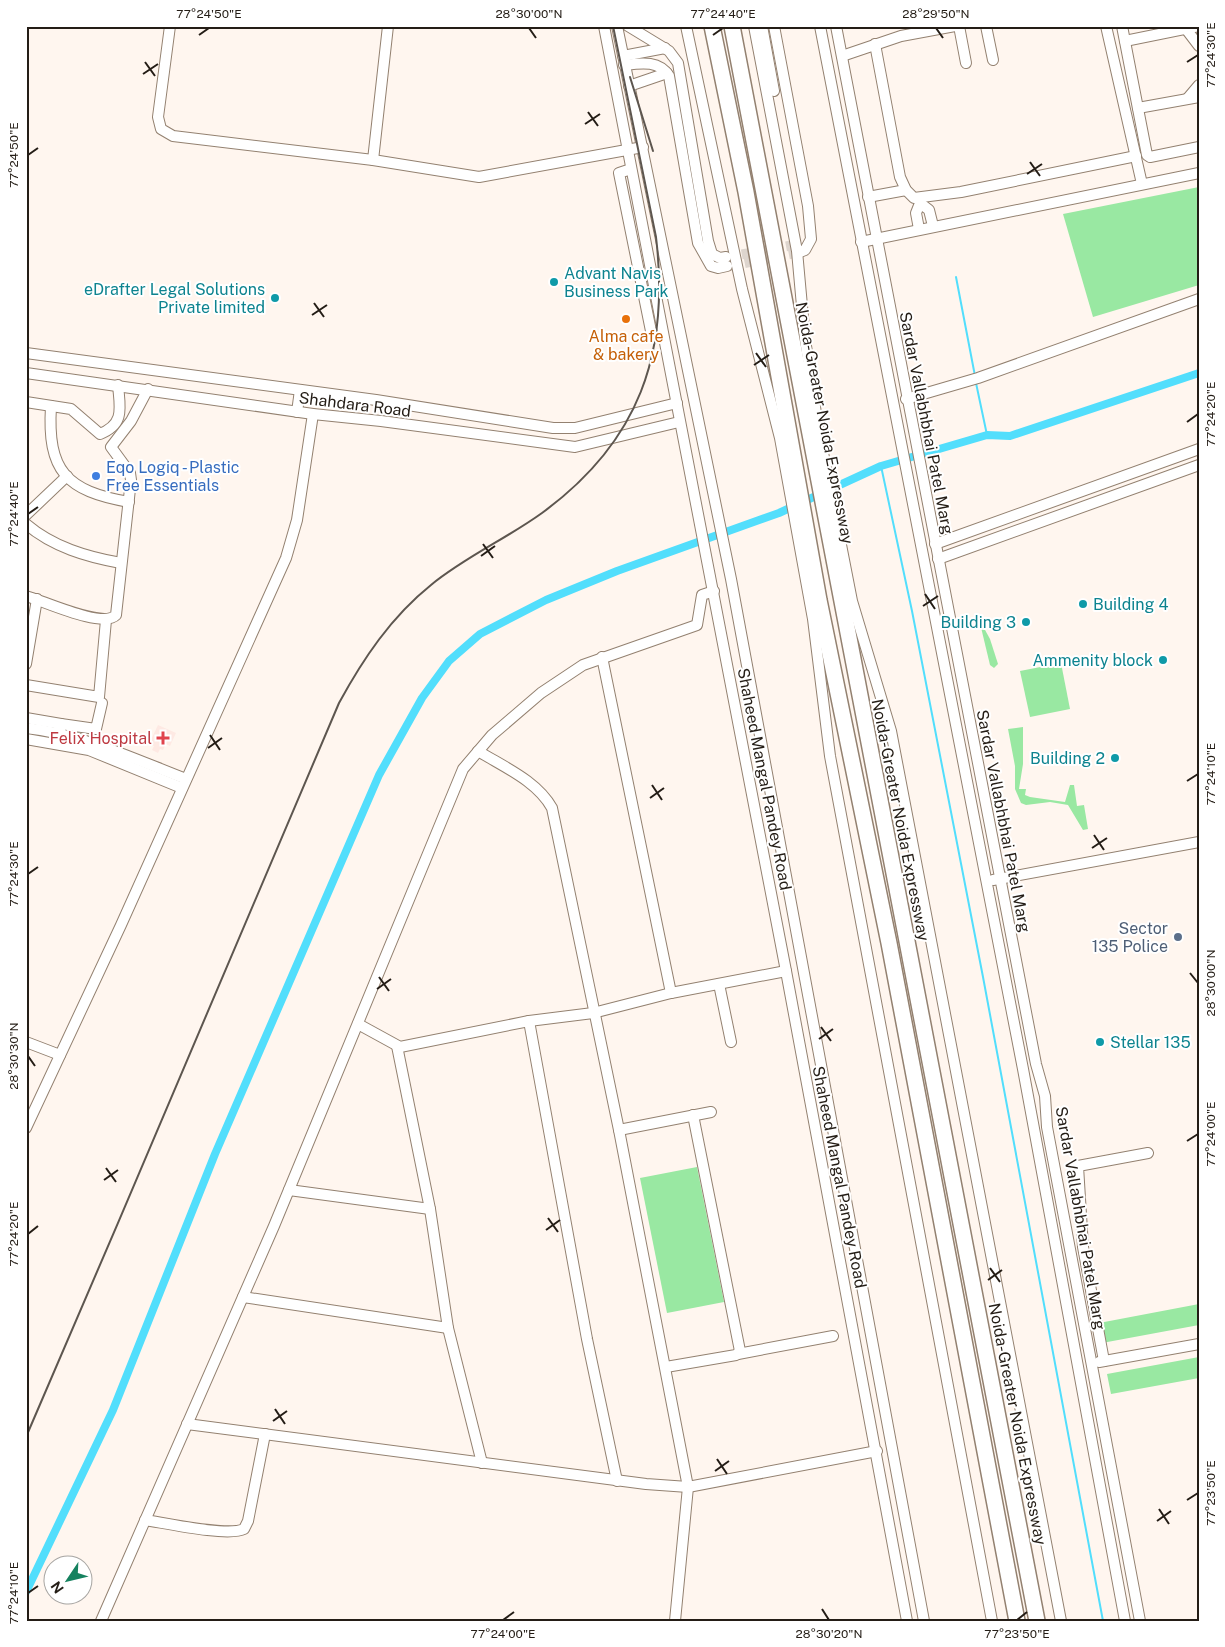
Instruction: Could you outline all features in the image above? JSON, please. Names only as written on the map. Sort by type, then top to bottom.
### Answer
[{"type":"highway","points":[[712,26],[746,192],[785,436],[808,564],[889,943],[1017,1621]]},
{"type":"highway","name":"Noida-Greater Noida Expressway","points":[[732,26],[838,552],[1037,1621]]},
{"type":"street","points":[[170,26],[158,117],[162,129],[173,136],[373,160],[479,177],[643,147]]},
{"type":"street","points":[[373,160],[388,26]]},
{"type":"street","name":"Shaheed Mangal Pandey Road","points":[[604,26],[734,697],[877,1451],[907,1621]]},
{"type":"street","points":[[617,26],[694,404],[710,472],[924,1621]]},
{"type":"street","points":[[624,61],[658,65],[667,73],[677,115],[698,243],[710,266],[718,268],[726,262],[712,254],[708,241],[678,63],[665,48],[628,26]]},
{"type":"street","points":[[686,26],[742,289],[785,436]]},
{"type":"street","points":[[754,26],[797,251],[813,428]]},
{"type":"street","points":[[762,26],[801,240],[800,248],[806,250],[811,240],[808,206],[798,144],[774,26]]},
{"type":"street","name":"Sardar Vallabhbhai Patel Marg","points":[[820,26],[986,882],[1125,1621]]},
{"type":"street","name":"Sardar Vallabhbhai Patel Marg","points":[[836,26],[875,238],[979,763],[1036,1064],[1045,1096],[1047,1128],[1140,1621]]},
{"type":"street","points":[[842,56],[906,35],[957,26],[966,63]]},
{"type":"street","points":[[986,26],[993,60]]},
{"type":"street","points":[[1106,26],[1142,184]]},
{"type":"street","points":[[1122,26],[1149,156],[1199,147]]},
{"type":"street","points":[[1125,41],[1198,26]]},
{"type":"street","points":[[1186,29],[1199,46]]},
{"type":"street","points":[[875,44],[890,132],[900,177],[906,190],[929,210],[934,226]]},
{"type":"street","points":[[624,61],[665,48]]},
{"type":"street","points":[[629,86],[667,73]]},
{"type":"street","points":[[1187,99],[1199,85]]},
{"type":"street","points":[[1138,108],[1199,96]]},
{"type":"street","points":[[919,201],[1136,156]]},
{"type":"street","points":[[631,168],[619,173],[651,331]]},
{"type":"street","points":[[861,242],[1199,173]]},
{"type":"street","points":[[868,197],[906,190]]},
{"type":"street","points":[[919,201],[916,213],[919,230]]},
{"type":"street","points":[[907,401],[978,378],[1199,299]]},
{"type":"street","name":"Shahdara Road","points":[[26,353],[300,390],[553,428],[575,428],[677,403]]},
{"type":"street","name":"Shahdara Road","points":[[26,373],[148,389],[297,412],[381,421],[575,447],[680,422]]},
{"type":"street","points":[[100,434],[115,425],[119,420],[118,385]]},
{"type":"street","points":[[111,447],[131,421],[148,389]]},
{"type":"street","points":[[297,412],[300,390]]},
{"type":"street","points":[[26,402],[75,410],[100,434],[131,476],[116,616],[106,620],[80,615],[26,596]]},
{"type":"street","points":[[51,406],[51,443],[53,453],[67,476],[93,494],[129,502]]},
{"type":"street","points":[[26,1128],[289,552],[297,520],[313,414]]},
{"type":"street","points":[[935,544],[1199,449]]},
{"type":"street","points":[[938,559],[1199,465]]},
{"type":"street","points":[[26,515],[67,476]]},
{"type":"street","points":[[26,524],[41,535],[69,549],[87,556],[121,563]]},
{"type":"street","points":[[838,552],[892,731],[1061,1621]]},
{"type":"street","points":[[808,564],[830,756],[992,1621]]},
{"type":"street","points":[[100,1621],[289,1190],[463,769],[492,735],[542,693],[583,664],[697,625],[702,595],[713,588]]},
{"type":"street","points":[[26,664],[37,599]]},
{"type":"street","points":[[26,685],[99,697],[106,620]]},
{"type":"street","points":[[602,657],[671,993]]},
{"type":"street","points":[[734,697],[752,696]]},
{"type":"street","points":[[26,728],[96,729],[102,704]]},
{"type":"street","points":[[26,718],[94,743],[184,784]]},
{"type":"street","points":[[26,740],[89,750],[184,784]]},
{"type":"street","points":[[478,751],[529,783],[546,798],[552,808],[593,1013],[619,1130],[688,1487],[675,1621]]},
{"type":"street","points":[[986,882],[1199,842]]},
{"type":"street","points":[[358,1024],[397,1046],[529,1021],[593,1013],[671,993],[786,971]]},
{"type":"street","points":[[719,984],[731,1042]]},
{"type":"street","points":[[529,1021],[587,1339],[617,1481]]},
{"type":"street","points":[[26,1042],[60,1055]]},
{"type":"street","points":[[397,1046],[430,1209],[448,1328],[482,1463]]},
{"type":"street","points":[[619,1130],[710,1112]]},
{"type":"street","points":[[693,1115],[740,1348],[738,1354]]},
{"type":"street","points":[[1104,1361],[1082,1247],[1078,1166],[1148,1153]]},
{"type":"street","points":[[289,1190],[430,1209]]},
{"type":"street","points":[[243,1297],[448,1328]]},
{"type":"street","points":[[666,1367],[833,1336]]},
{"type":"street","points":[[1078,1365],[1199,1344]]},
{"type":"street","points":[[187,1424],[617,1481],[688,1487],[877,1451]]},
{"type":"street","points":[[145,1520],[209,1530],[237,1531],[244,1529],[248,1521],[265,1434]]},
{"type":"shaded area","name":"Felix Hospital","points":[[158,725],[176,733],[170,746],[166,744],[163,750],[160,749],[158,753],[152,750],[154,746],[149,744]]},
{"type":"green space","points":[[1199,187],[1199,285],[1093,317],[1063,214]]},
{"type":"green space","points":[[979,619],[990,639],[998,664],[994,668],[990,665]]},
{"type":"green space","points":[[1061,663],[1070,709],[1030,717],[1020,671]]},
{"type":"green space","points":[[1023,727],[1023,764],[1019,789],[1026,789],[1025,795],[1030,797],[1065,802],[1070,785],[1074,785],[1077,806],[1084,805],[1088,829],[1083,830],[1068,805],[1050,802],[1026,805],[1021,803],[1015,789],[1015,766],[1008,729]]},
{"type":"green space","points":[[697,1167],[724,1302],[667,1313],[640,1178]]},
{"type":"green space","points":[[1199,1304],[1199,1325],[1102,1343],[1099,1323]]},
{"type":"green space","points":[[1199,1357],[1199,1378],[1111,1394],[1107,1374]]},
{"type":"waterway","points":[[956,277],[975,376]]},
{"type":"waterway","points":[[26,1592],[113,1410],[215,1154],[379,775],[422,698],[449,661],[480,634],[546,600],[617,571],[779,513],[881,466],[987,435],[1010,436],[1199,373]]},
{"type":"waterway","points":[[976,383],[987,435]]},
{"type":"waterway","points":[[881,466],[912,611],[983,977],[1103,1621]]},
{"type":"tunnel","points":[[727,257],[799,244]]},
{"type":"tunnel","points":[[730,266],[800,252]]},
{"type":"railway","points":[[26,1437],[339,703],[348,687],[379,640],[417,597],[444,575],[542,513],[575,486],[603,456],[624,425],[641,392],[652,357],[658,320],[659,280],[656,237],[613,26]]},
{"type":"railway","points":[[630,77],[653,151]]},
{"type":"place","name":"Advant Navis Business Park","points":[[554,282]]},
{"type":"place","name":"eDrafter Legal Solutions Private limited","points":[[275,298]]},
{"type":"place","name":"Alma cafe & bakery","points":[[626,319]]},
{"type":"place","name":"Eqo Logiq - Plastic Free Essentials","points":[[96,476]]},
{"type":"place","name":"Building 4","points":[[1083,604]]},
{"type":"place","name":"Building 3","points":[[1026,622]]},
{"type":"place","name":"Ammenity block","points":[[1163,660]]},
{"type":"place","name":"Felix Hospital","points":[[163,738]]},
{"type":"place","name":"Building 2","points":[[1115,758]]},
{"type":"place","name":"Sector 135 Police","points":[[1178,937]]},
{"type":"place","name":"Stellar 135","points":[[1100,1042]]}]
